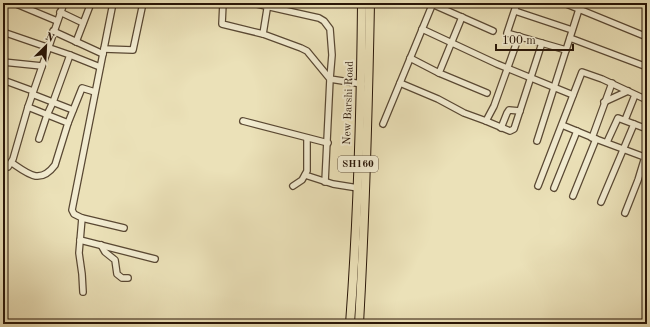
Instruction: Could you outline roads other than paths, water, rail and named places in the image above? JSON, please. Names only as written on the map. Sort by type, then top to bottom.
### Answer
[{"type":"main road","name":"New Barshi Road","points":[[350,324],[362,84],[362,3]]},
{"type":"main road","name":"New Barshi Road","points":[[358,324],[368,128],[370,3]]},
{"type":"street","points":[[14,3],[57,21]]},
{"type":"street","points":[[3,166],[8,167],[12,163],[33,92],[64,3]]},
{"type":"street","points":[[76,42],[91,3]]},
{"type":"street","points":[[113,3],[72,210],[74,214],[82,218],[124,228]]},
{"type":"street","points":[[53,31],[76,42],[103,51],[134,50],[144,3]]},
{"type":"street","points":[[223,3],[222,24],[263,34],[301,48],[306,51],[330,79],[362,84]]},
{"type":"street","points":[[252,3],[268,5],[319,18],[324,21],[330,29],[332,55],[325,182]]},
{"type":"street","points":[[493,3],[499,3]]},
{"type":"street","points":[[517,3],[507,33],[566,50]]},
{"type":"street","points":[[564,3],[647,37]]},
{"type":"street","points":[[537,141],[580,3]]},
{"type":"street","points":[[383,124],[433,4],[493,31]]},
{"type":"street","points":[[263,34],[268,5]]},
{"type":"street","points":[[515,11],[572,30]]},
{"type":"street","points":[[60,12],[83,23]]},
{"type":"street","points":[[439,73],[462,17]]},
{"type":"street","points":[[422,29],[531,79],[573,95]]},
{"type":"street","points":[[3,32],[100,67]]},
{"type":"street","points":[[486,121],[494,106],[519,36]]},
{"type":"street","points":[[570,38],[647,67]]},
{"type":"street","points":[[400,83],[438,99],[464,113],[510,131],[514,129],[542,43]]},
{"type":"street","points":[[39,139],[70,55]]},
{"type":"street","points":[[410,58],[439,73],[487,94]]},
{"type":"street","points":[[3,62],[42,66]]},
{"type":"street","points":[[538,186],[582,72],[647,100]]},
{"type":"street","points":[[3,80],[73,110]]},
{"type":"street","points":[[573,196],[594,138],[604,102],[612,84]]},
{"type":"street","points":[[12,163],[29,175],[37,176],[46,174],[55,165],[68,123],[82,88],[95,92]]},
{"type":"street","points":[[604,102],[628,91]]},
{"type":"street","points":[[625,120],[636,95]]},
{"type":"street","points":[[28,108],[68,123]]},
{"type":"street","points":[[501,128],[509,110],[520,111]]},
{"type":"street","points":[[607,142],[618,118],[647,129]]},
{"type":"street","points":[[243,121],[328,143]]},
{"type":"street","points":[[601,202],[634,124]]},
{"type":"street","points":[[562,125],[646,158],[625,213]]},
{"type":"street","points":[[554,188],[577,131]]},
{"type":"street","points":[[293,186],[302,180],[307,171],[307,138]]},
{"type":"street","points":[[305,175],[325,182],[358,188]]},
{"type":"street","points":[[82,218],[79,253],[82,274],[82,292]]},
{"type":"street","points":[[80,240],[155,260]]},
{"type":"street","points":[[101,245],[104,252],[115,260],[117,274],[122,278],[128,278]]}]
